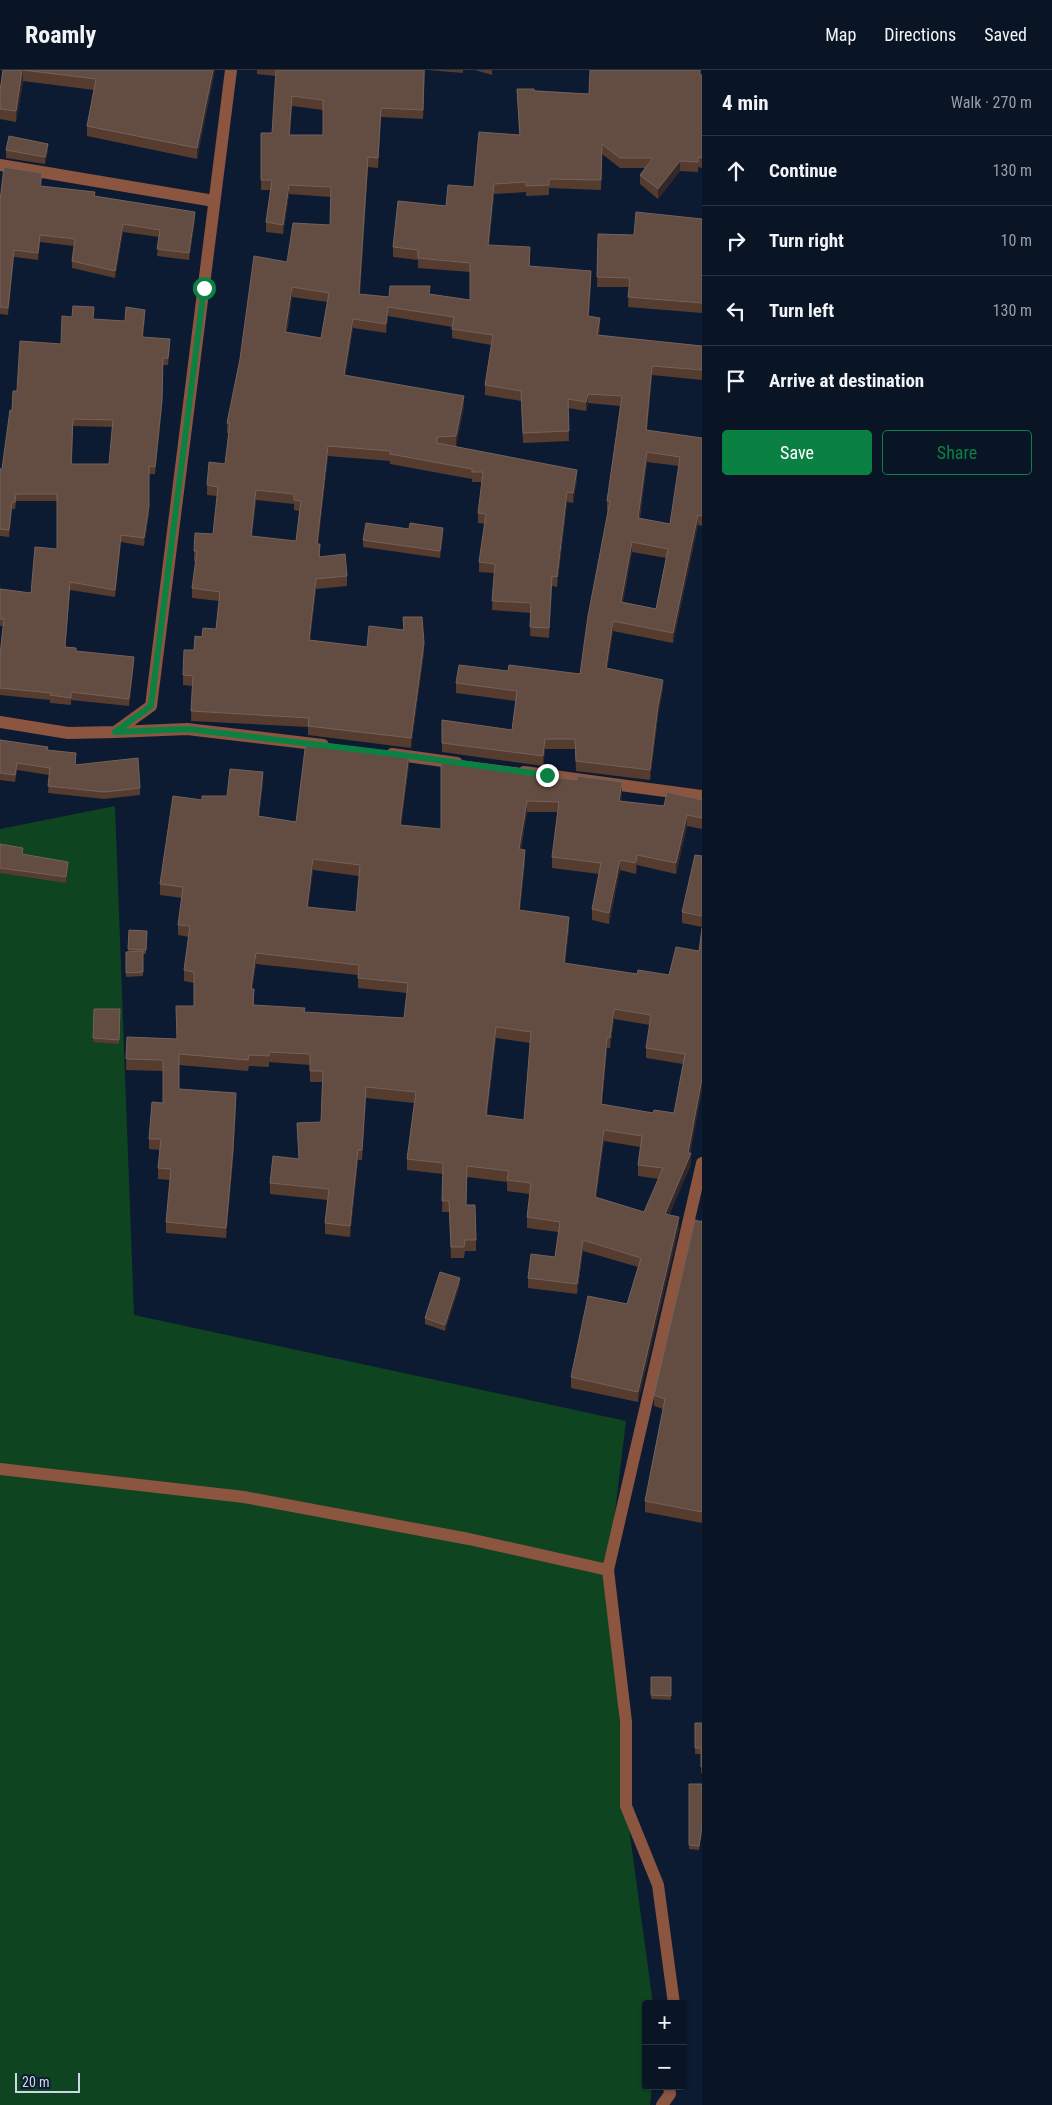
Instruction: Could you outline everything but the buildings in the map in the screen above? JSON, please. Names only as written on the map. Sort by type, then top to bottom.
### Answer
[{"type":"street","points":[[115,732],[151,706],[231,70]]},
{"type":"street","points":[[0,165],[214,200]]},
{"type":"street","points":[[0,722],[68,733],[187,729],[335,747]]},
{"type":"street","points":[[384,753],[471,765]]},
{"type":"street","points":[[509,770],[702,796]]},
{"type":"street","points":[[673,2000],[658,1885],[626,1806],[626,1722],[608,1570],[702,1163]]},
{"type":"street","points":[[0,1469],[244,1497],[469,1539],[608,1570]]},
{"type":"street","points":[[662,2105],[670,2094],[670,2090]]},
{"type":"green space","points":[[115,806],[134,1315],[626,1421],[608,1570],[626,1806],[652,2000],[642,2000],[642,2090],[652,2090],[650,2105],[0,2105],[0,829]]},
{"type":"route","points":[[204,288],[151,706],[115,732],[187,729],[547,775]]}]
